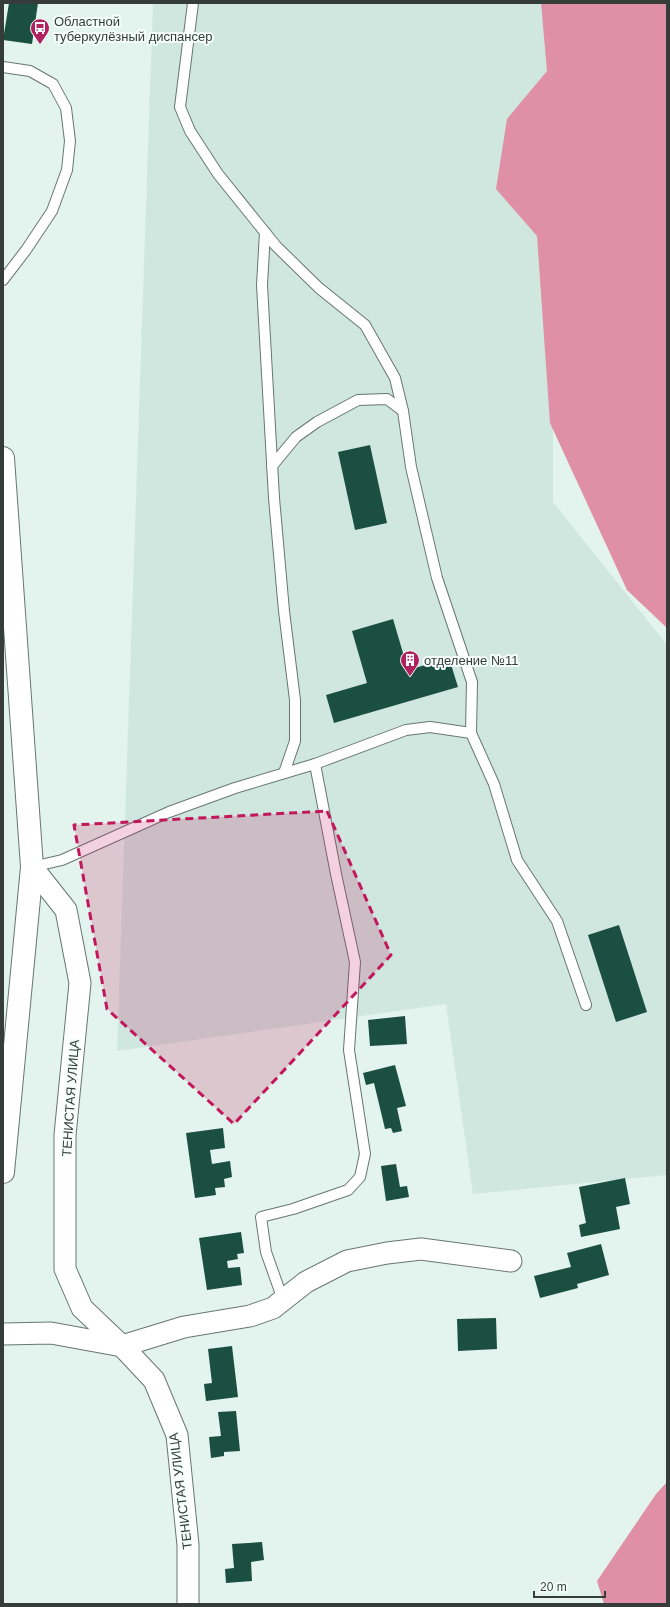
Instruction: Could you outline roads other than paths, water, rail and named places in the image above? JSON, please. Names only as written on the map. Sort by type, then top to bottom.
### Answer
[{"type":"street","points":[[3,458],[32,867],[3,1172]]},
{"type":"street","name":"ТЕНИСТАЯ УЛИЦА","points":[[32,867],[66,910],[80,983],[65,1135],[65,1269],[82,1308],[122,1346],[154,1380],[177,1435],[188,1545],[188,1604]]},
{"type":"street","points":[[3,1334],[51,1333],[122,1346],[184,1327],[250,1316],[273,1308],[306,1282],[347,1261],[387,1253],[421,1249],[511,1261]]},
{"type":"lane","points":[[193,3],[180,107],[190,131],[218,174],[276,246],[319,288],[365,325],[395,378],[403,411],[411,468],[437,578],[472,682],[471,733],[494,784],[517,860],[557,921],[586,1005]]},
{"type":"lane","points":[[3,67],[30,71],[53,84],[66,108],[70,141],[67,170],[52,211],[26,250],[3,280]]},
{"type":"lane","points":[[265,232],[262,285],[272,466],[284,611],[295,700],[295,741],[284,773]]},
{"type":"lane","points":[[272,466],[296,437],[317,422],[358,400],[387,399],[403,411]]},
{"type":"lane","points":[[32,867],[62,860],[169,812],[235,788],[315,764],[406,730],[430,727],[471,733]]},
{"type":"lane","points":[[283,1300],[266,1252],[261,1217],[294,1209],[348,1190],[360,1177],[365,1154],[349,1050],[355,962],[315,764]]},
{"type":"place","name":"Областной туберкулёзный диспансер","points":[[40,45]]},
{"type":"place","name":"отделение №11","points":[[410,677]]}]
